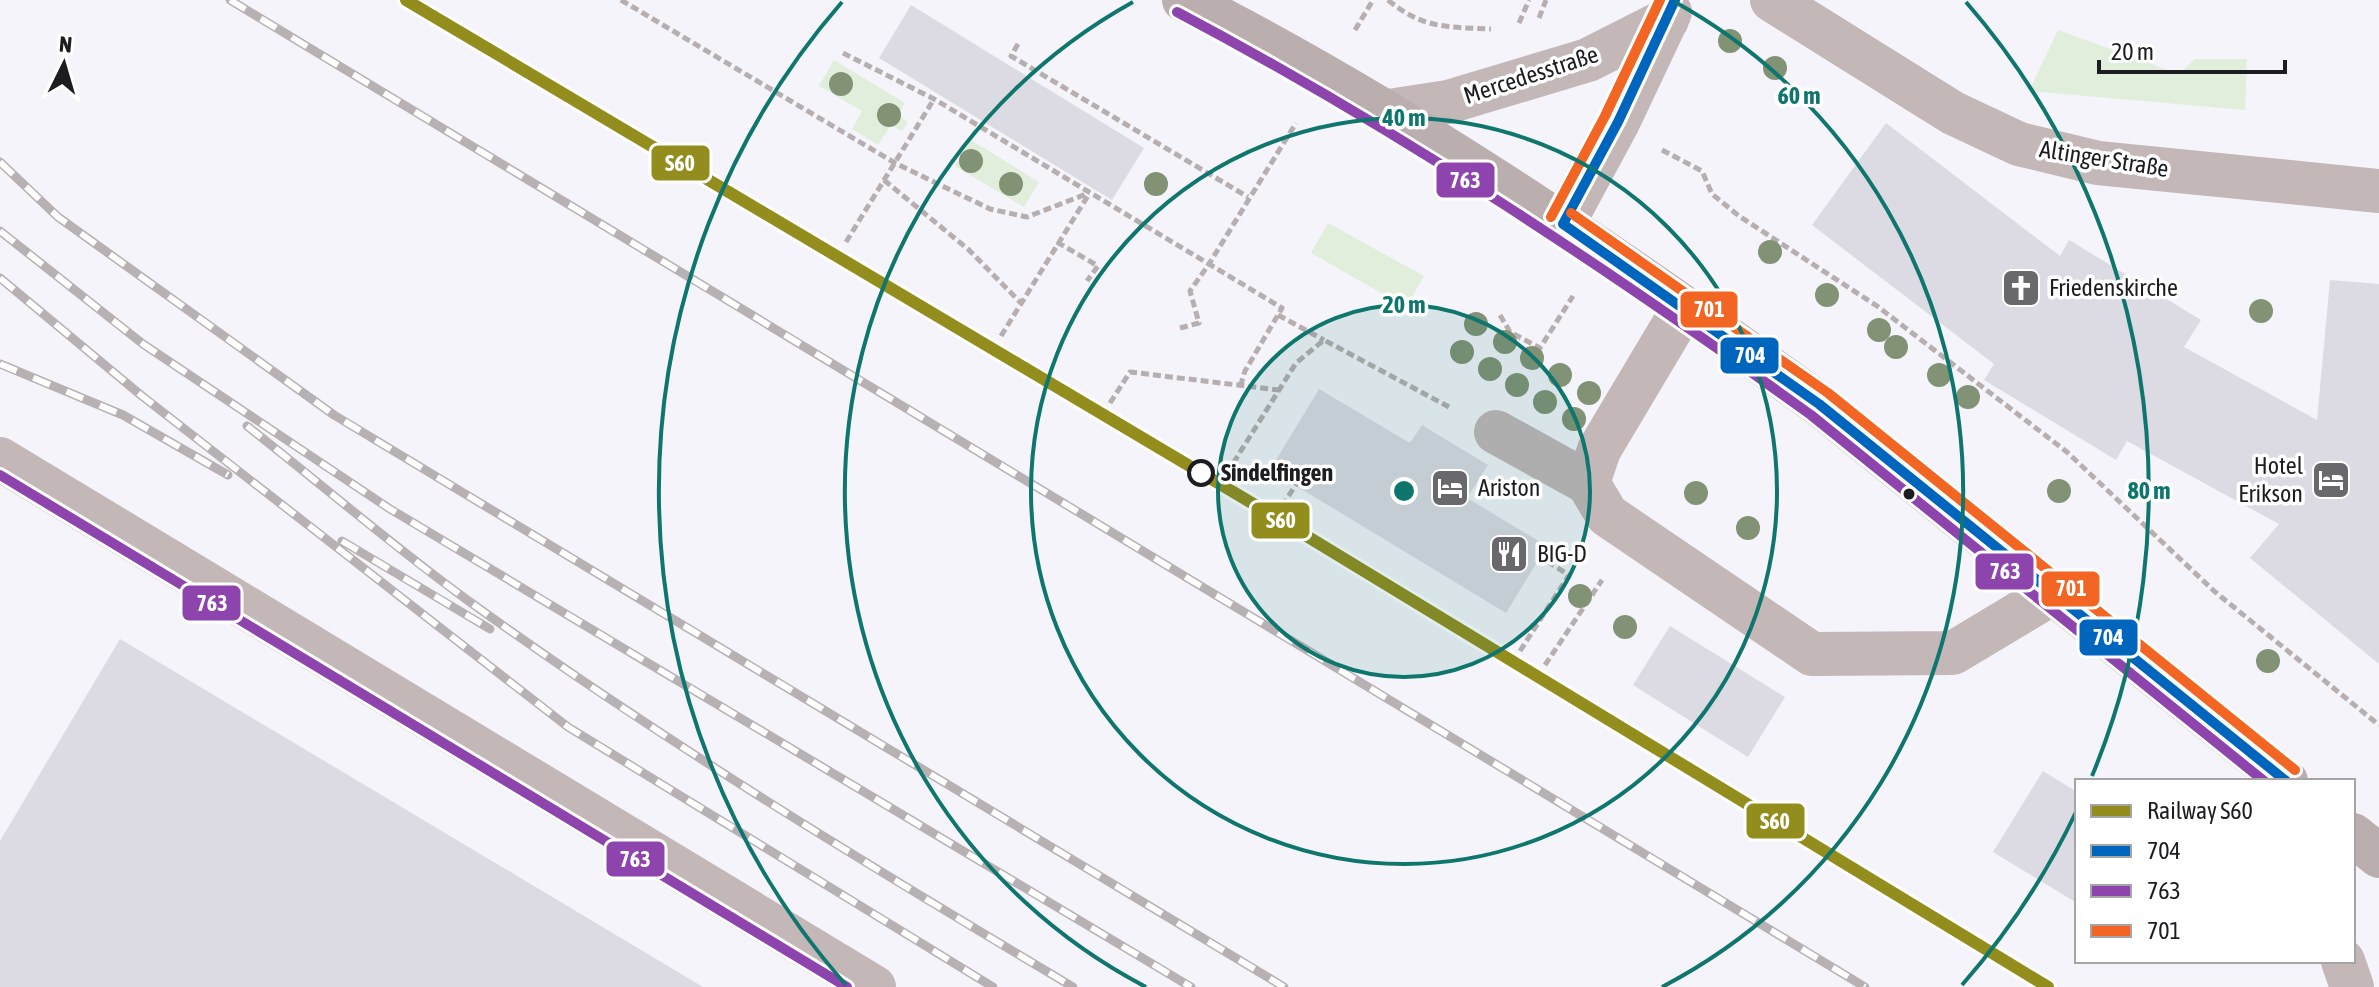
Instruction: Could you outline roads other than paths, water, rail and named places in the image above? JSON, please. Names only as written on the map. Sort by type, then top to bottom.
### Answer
[{"type":"main road","points":[[1184,0],[1389,111],[1563,224],[1819,404],[2284,779]]},
{"type":"main road","points":[[2355,837],[2379,856]]},
{"type":"street","name":"Altinger Straße","points":[[1772,0],[1953,113],[2019,144],[2098,163],[2379,191]]},
{"type":"street","name":"Mercedesstraße","points":[[1389,111],[1448,102],[1588,60],[1671,10]]},
{"type":"street","name":"Mercedesstraße","points":[[1563,224],[1671,10]]},
{"type":"street","points":[[1588,483],[1599,450],[1683,309]]},
{"type":"street","points":[[1496,432],[1588,483],[1607,515],[1812,654],[1953,653],[2053,593]]},
{"type":"street","points":[[1,463],[874,987]]},
{"type":"street","points":[[2344,963],[2352,987]]},
{"type":"railway","points":[[230,0],[1865,987]]},
{"type":"railway","points":[[0,162],[58,217],[334,415],[1284,987]]},
{"type":"railway","points":[[0,231],[143,344],[390,509],[1191,987]]},
{"type":"railway","points":[[0,278],[142,396],[568,727],[993,987]]},
{"type":"railway","points":[[0,364],[123,415],[228,475]]},
{"type":"railway","points":[[247,426],[442,581],[543,654],[843,848],[1073,987]]},
{"type":"railway","points":[[342,541],[490,629]]},
{"type":"rail line","name":"S60","points":[[406,0],[1277,518],[2048,987]]},
{"type":"place","name":"Friedenskirche","points":[[2021,288]]},
{"type":"place","name":"Sindelfingen","points":[[1201,473]]},
{"type":"place","name":"Hotel Erikson","points":[[2331,480]]},
{"type":"place","name":"Ariston","points":[[1450,488]]},
{"type":"place","name":"BIG-D","points":[[1509,554]]}]
